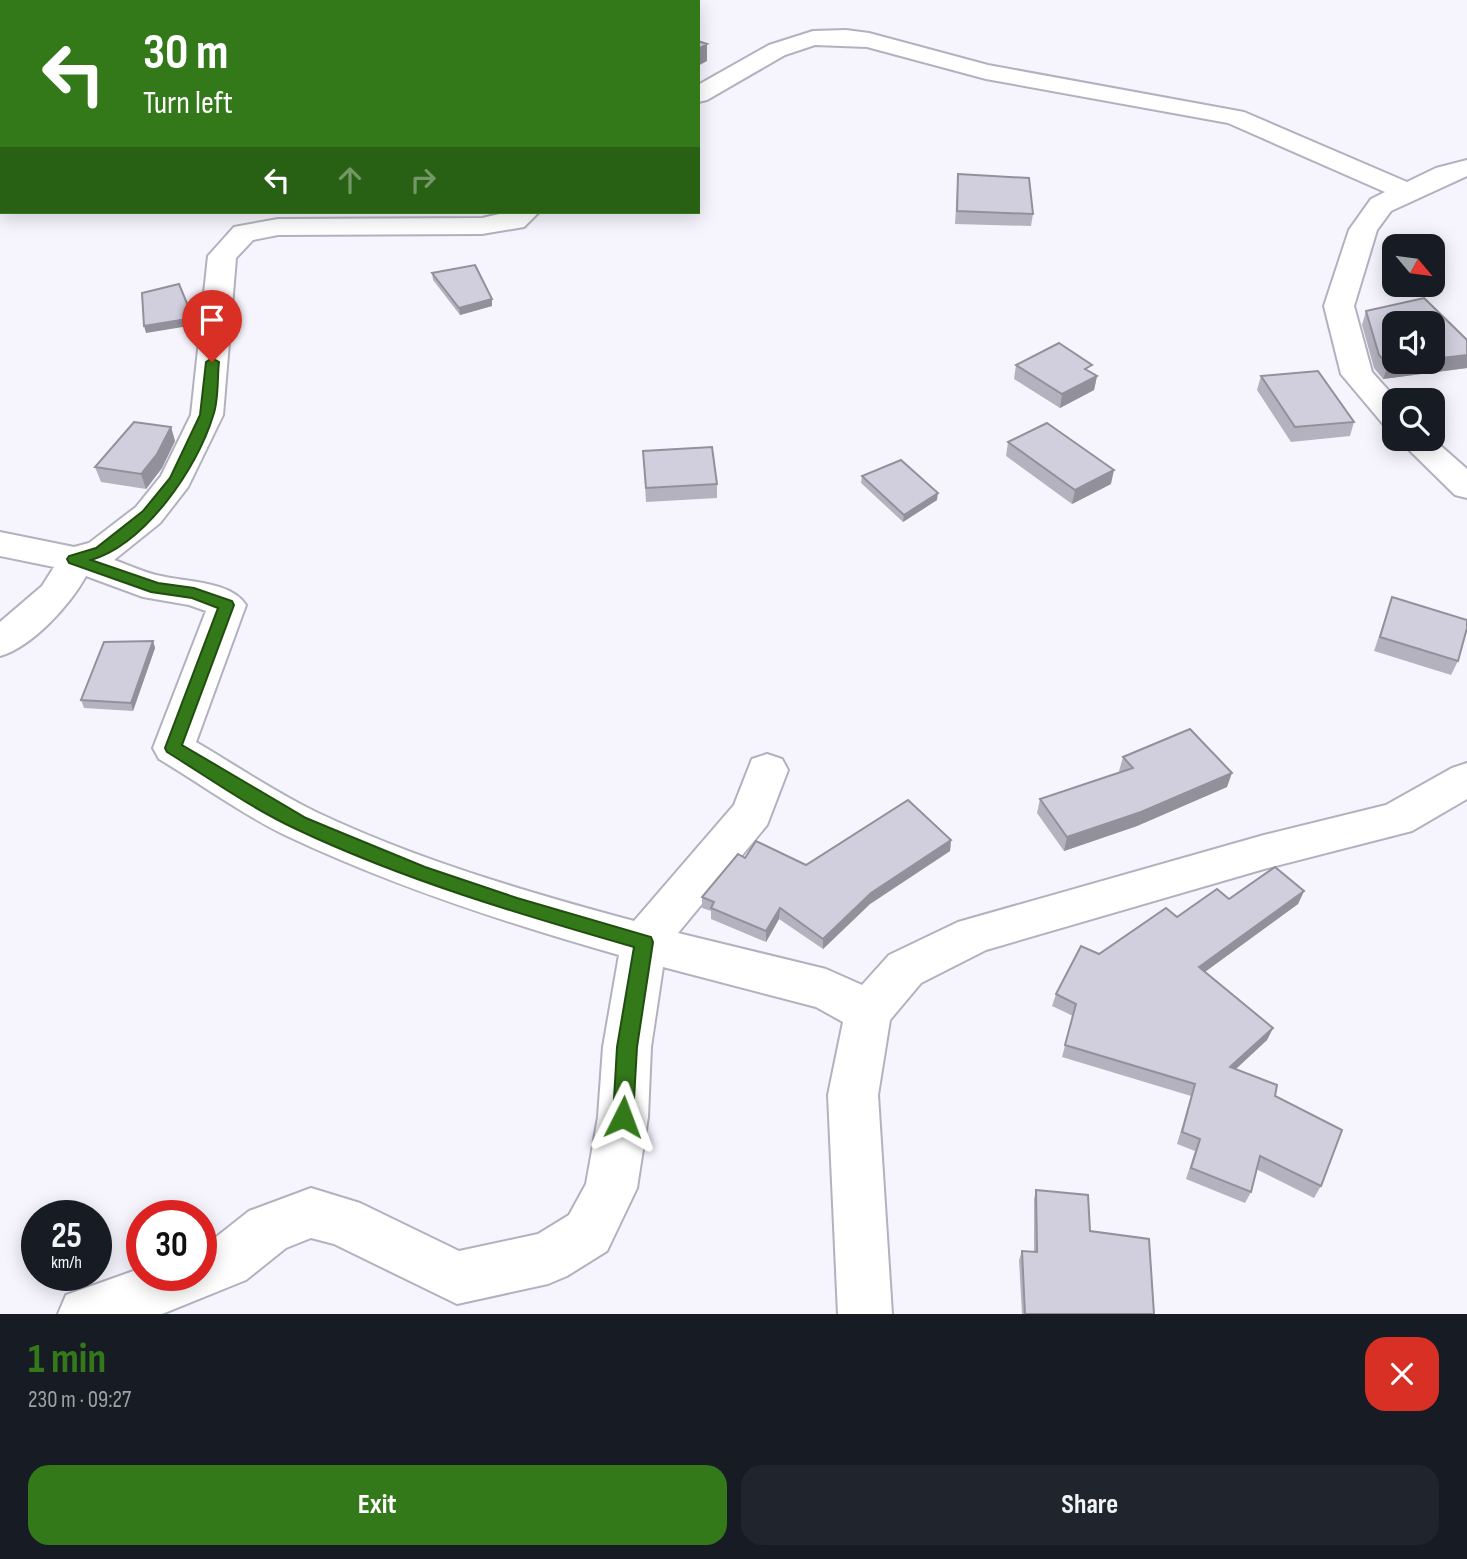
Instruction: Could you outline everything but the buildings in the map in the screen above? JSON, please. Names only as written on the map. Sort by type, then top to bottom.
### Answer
[{"type":"street","points":[[700,93],[777,50],[813,38],[857,39],[986,72],[1235,117],[1407,192]]},
{"type":"street","points":[[1382,402],[1357,374],[1339,306],[1363,230],[1381,205],[1445,174],[1467,168]]},
{"type":"street","points":[[74,559],[101,552],[148,515],[176,479],[207,415],[222,256],[244,233],[278,227],[482,226],[514,220],[522,214]]},
{"type":"street","points":[[1427,451],[1467,487]]},
{"type":"street","points":[[0,544],[74,559],[156,588],[194,593],[227,605],[173,748],[300,823],[418,872],[517,905],[738,969],[826,989],[868,1012]]},
{"type":"street","points":[[0,643],[51,597],[72,573],[74,559]]},
{"type":"street","points":[[217,1265],[227,1262],[268,1229],[311,1213],[342,1221],[457,1278],[548,1258],[588,1233],[611,1188],[623,1117],[627,1047],[644,942],[752,813],[766,770]]},
{"type":"street","points":[[865,1314],[853,1094],[868,1012],[905,969],[974,935],[1264,852],[1397,819],[1467,779]]},
{"type":"street","points":[[85,1314],[112,1308],[152,1291]]},
{"type":"route","points":[[212,362],[207,415],[176,479],[148,515],[101,552],[74,559],[156,588],[194,593],[227,605],[173,748],[300,823],[418,872],[541,914],[644,942],[627,1047],[623,1117]]}]
